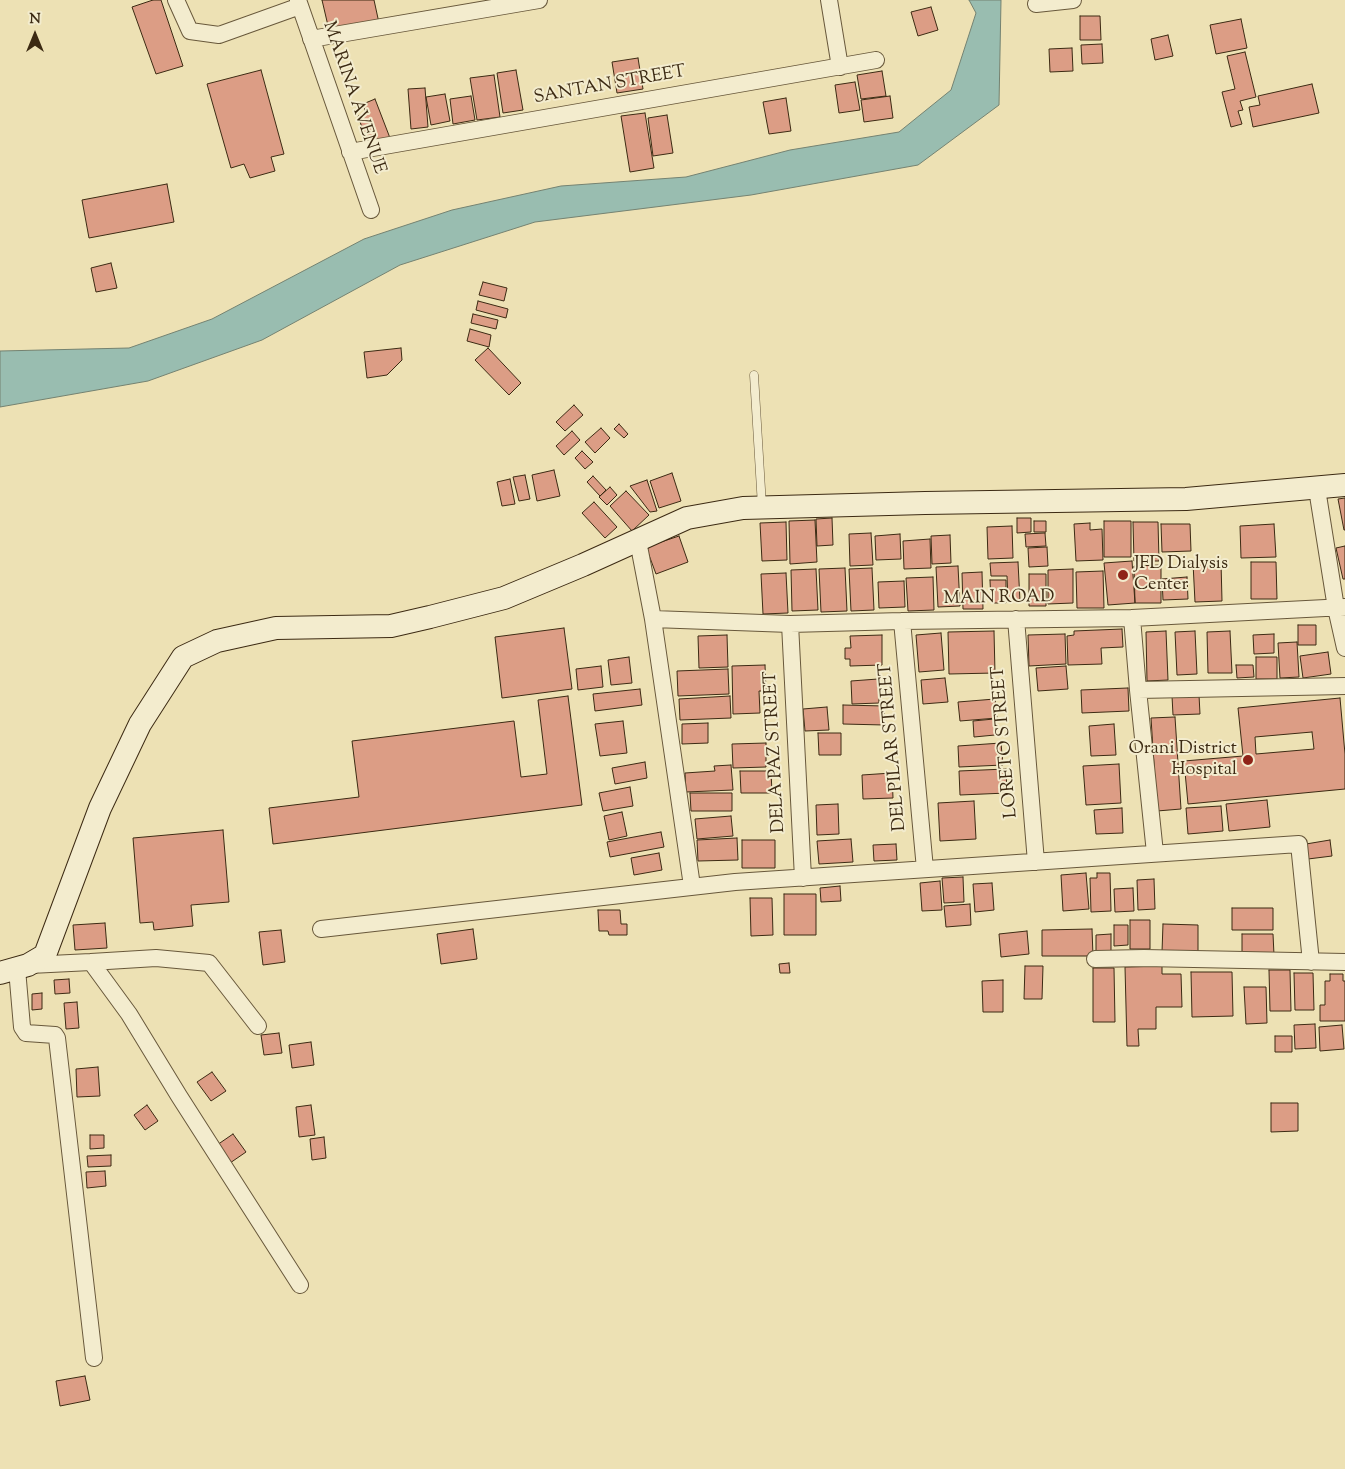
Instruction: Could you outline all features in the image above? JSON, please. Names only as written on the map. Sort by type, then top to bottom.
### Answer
[{"type":"street","points":[[176,0],[190,31],[219,35],[299,3]]},
{"type":"street","points":[[311,38],[539,0]]},
{"type":"street","points":[[829,0],[840,67]]},
{"type":"street","points":[[1036,4],[1072,0]]},
{"type":"street","name":"MARINA AVENUE","points":[[299,3],[371,210]]},
{"type":"street","name":"SANTAN STREET","points":[[350,152],[876,60]]},
{"type":"street","points":[[15,969],[45,955],[100,808],[140,724],[183,658],[217,641],[276,628],[390,626],[430,617],[504,598],[687,518],[743,508],[925,502],[1186,499],[1317,489],[1345,485]]},
{"type":"street","points":[[1317,489],[1340,607],[1345,648]]},
{"type":"street","points":[[638,541],[653,619],[692,886]]},
{"type":"street","name":"MAIN ROAD","points":[[653,619],[790,624],[902,620],[1132,618],[1340,607]]},
{"type":"street","points":[[1132,618],[1154,853]]},
{"type":"street","name":"LORETO STREET","points":[[1016,619],[1036,862]]},
{"type":"street","name":"DEL PILAR STREET","points":[[902,620],[925,869]]},
{"type":"street","name":"DELA PAZ STREET","points":[[790,624],[803,878]]},
{"type":"street","points":[[1138,690],[1345,686]]},
{"type":"street","points":[[321,928],[692,886],[1299,844],[1311,962]]},
{"type":"street","points":[[15,969],[156,958],[210,963],[258,1026]]},
{"type":"street","points":[[1095,959],[1144,958],[1345,962]]},
{"type":"street","points":[[91,962],[129,1014],[300,1285]]},
{"type":"street","points":[[15,969],[22,1027],[26,1033],[55,1035],[57,1038],[94,1358]]},
{"type":"lane","points":[[754,375],[762,508]]},
{"type":"water","points":[[969,0],[1001,0],[999,105],[918,165],[751,195],[535,222],[400,265],[262,340],[148,381],[0,407],[0,351],[129,348],[212,319],[364,239],[452,210],[561,186],[686,177],[790,150],[899,132],[951,90],[976,13]]},
{"type":"building","points":[[153,0],[161,0],[183,66],[156,74],[132,7]]},
{"type":"building","points":[[322,0],[374,0],[379,23],[329,30]]},
{"type":"building","points":[[931,7],[938,30],[918,36],[911,12]]},
{"type":"building","points":[[1080,16],[1100,16],[1101,40],[1080,40]]},
{"type":"building","points":[[1241,19],[1247,48],[1216,54],[1210,25]]},
{"type":"building","points":[[1168,35],[1173,56],[1155,60],[1151,39]]},
{"type":"building","points":[[1102,44],[1103,63],[1082,64],[1081,45]]},
{"type":"building","points":[[1072,48],[1073,71],[1050,72],[1049,49]]},
{"type":"building","points":[[1245,52],[1256,97],[1240,101],[1243,110],[1238,111],[1242,124],[1231,127],[1222,92],[1235,89],[1227,56]]},
{"type":"building","points":[[638,58],[643,89],[617,93],[612,62]]},
{"type":"building","points":[[261,70],[284,154],[271,157],[275,171],[250,178],[244,164],[231,168],[207,84]]},
{"type":"building","points":[[516,70],[523,110],[503,113],[497,73]]},
{"type":"building","points":[[882,71],[886,96],[861,99],[857,75]]},
{"type":"building","points":[[494,75],[500,117],[477,120],[470,78]]},
{"type":"building","points":[[855,82],[860,110],[839,113],[835,85]]},
{"type":"building","points":[[1312,84],[1319,113],[1253,127],[1249,107],[1260,105],[1258,96]]},
{"type":"building","points":[[425,88],[428,127],[411,129],[408,89]]},
{"type":"building","points":[[445,94],[450,121],[431,125],[426,97]]},
{"type":"building","points":[[471,96],[475,120],[453,124],[450,99]]},
{"type":"building","points":[[890,96],[893,118],[864,122],[861,100]]},
{"type":"building","points":[[786,98],[791,131],[769,134],[763,102]]},
{"type":"building","points":[[375,99],[390,138],[376,143],[373,136],[366,139],[358,116],[366,113],[363,104]]},
{"type":"building","points":[[645,113],[654,168],[630,172],[621,116]]},
{"type":"building","points":[[667,115],[673,153],[653,156],[648,118]]},
{"type":"building","points":[[167,184],[174,222],[89,238],[82,200]]},
{"type":"building","points":[[111,263],[117,288],[96,292],[91,268]]},
{"type":"building","points":[[483,282],[507,288],[504,301],[479,295]]},
{"type":"building","points":[[478,301],[508,309],[506,318],[476,310]]},
{"type":"building","points":[[473,314],[498,320],[496,329],[471,323]]},
{"type":"building","points":[[470,329],[491,335],[489,347],[467,341]]},
{"type":"building","points":[[401,348],[402,360],[387,375],[367,378],[364,352]]},
{"type":"building","points":[[488,348],[521,383],[509,395],[475,360]]},
{"type":"building","points":[[574,405],[583,415],[565,431],[556,422]]},
{"type":"building","points":[[619,424],[628,434],[624,438],[614,429]]},
{"type":"building","points":[[601,428],[610,438],[595,453],[585,442]]},
{"type":"building","points":[[572,431],[580,440],[564,455],[556,446]]},
{"type":"building","points":[[582,451],[593,462],[585,469],[575,458]]},
{"type":"building","points":[[554,470],[560,496],[537,501],[532,475]]},
{"type":"building","points":[[672,473],[681,501],[659,508],[650,481]]},
{"type":"building","points":[[525,475],[530,499],[519,501],[513,477]]},
{"type":"building","points":[[593,476],[606,490],[600,496],[587,482]]},
{"type":"building","points":[[510,479],[515,504],[502,506],[497,482]]},
{"type":"building","points":[[647,480],[657,511],[650,512],[630,486]]},
{"type":"building","points":[[610,487],[617,495],[607,505],[599,497]]},
{"type":"building","points":[[626,491],[649,515],[632,531],[610,506]]},
{"type":"building","points":[[1345,498],[1345,530],[1344,530],[1338,499]]},
{"type":"building","points":[[594,502],[617,527],[605,538],[582,513]]},
{"type":"building","points":[[832,518],[833,545],[817,546],[816,519]]},
{"type":"building","points":[[1017,518],[1031,518],[1031,532],[1017,533]]},
{"type":"building","points":[[815,520],[817,562],[790,564],[789,521]]},
{"type":"building","points":[[1034,521],[1046,521],[1046,532],[1034,532]]},
{"type":"building","points":[[1104,521],[1131,521],[1131,557],[1104,557]]},
{"type":"building","points":[[786,522],[787,560],[762,561],[760,523]]},
{"type":"building","points":[[1133,522],[1158,522],[1159,561],[1134,561]]},
{"type":"building","points":[[1090,523],[1090,530],[1102,529],[1103,560],[1076,561],[1074,524]]},
{"type":"building","points":[[1161,524],[1190,524],[1191,551],[1162,552]]},
{"type":"building","points":[[1274,524],[1276,557],[1241,558],[1240,526]]},
{"type":"building","points":[[1012,526],[1013,558],[988,559],[987,527]]},
{"type":"building","points":[[871,533],[873,565],[850,566],[849,534]]},
{"type":"building","points":[[1045,533],[1046,546],[1026,547],[1025,534]]},
{"type":"building","points":[[900,534],[901,559],[876,560],[875,536]]},
{"type":"building","points":[[950,535],[951,563],[932,564],[931,536]]},
{"type":"building","points":[[679,536],[688,562],[656,574],[646,547]]},
{"type":"building","points":[[930,539],[931,568],[904,569],[903,541]]},
{"type":"building","points":[[1345,546],[1345,579],[1343,579],[1336,548]]},
{"type":"building","points":[[1047,547],[1048,566],[1029,567],[1028,548]]},
{"type":"building","points":[[1132,561],[1135,603],[1108,605],[1104,563]]},
{"type":"building","points":[[1018,562],[1020,601],[1008,602],[1007,576],[991,576],[990,563]]},
{"type":"building","points":[[1221,562],[1222,601],[1195,602],[1193,563]]},
{"type":"building","points":[[1251,562],[1276,562],[1277,599],[1251,599]]},
{"type":"building","points":[[1161,565],[1161,603],[1135,603],[1134,566]]},
{"type":"building","points":[[958,566],[960,606],[938,607],[936,567]]},
{"type":"building","points":[[845,568],[847,611],[821,612],[819,569]]},
{"type":"building","points":[[872,568],[874,610],[851,611],[849,569]]},
{"type":"building","points":[[816,569],[818,610],[792,611],[791,570]]},
{"type":"building","points":[[1073,569],[1073,603],[1048,604],[1048,570]]},
{"type":"building","points":[[1103,571],[1104,608],[1077,608],[1076,572]]},
{"type":"building","points":[[982,572],[983,609],[963,609],[962,573]]},
{"type":"building","points":[[786,573],[788,613],[763,614],[761,574]]},
{"type":"building","points":[[1029,574],[1046,574],[1046,606],[1029,606]]},
{"type":"building","points":[[933,577],[934,610],[908,611],[906,578]]},
{"type":"building","points":[[1187,577],[1188,599],[1163,600],[1162,579]]},
{"type":"building","points":[[990,580],[1006,580],[1006,603],[991,603]]},
{"type":"building","points":[[904,581],[905,607],[879,608],[878,582]]},
{"type":"building","points":[[1298,625],[1316,625],[1316,645],[1298,645]]},
{"type":"building","points":[[564,628],[572,689],[502,698],[495,637]]},
{"type":"building","points":[[1122,629],[1123,647],[1101,648],[1102,664],[1068,665],[1067,636],[1074,635],[1074,631]]},
{"type":"building","points":[[994,631],[995,673],[949,674],[948,632]]},
{"type":"building","points":[[1166,631],[1168,680],[1147,681],[1146,632]]},
{"type":"building","points":[[1195,631],[1197,674],[1177,675],[1175,632]]},
{"type":"building","points":[[1230,631],[1232,673],[1208,673],[1207,632]]},
{"type":"building","points":[[941,633],[944,670],[919,672],[916,635]]},
{"type":"building","points":[[1065,634],[1066,664],[1029,666],[1028,635]]},
{"type":"building","points":[[1274,634],[1274,653],[1254,654],[1253,635]]},
{"type":"building","points":[[727,635],[728,667],[699,668],[698,636]]},
{"type":"building","points":[[882,635],[882,665],[850,666],[850,659],[845,659],[845,648],[851,648],[850,636]]},
{"type":"building","points":[[1297,642],[1299,677],[1280,678],[1278,643]]},
{"type":"building","points":[[1328,652],[1331,674],[1303,678],[1300,656]]},
{"type":"building","points":[[629,657],[632,683],[611,685],[608,660]]},
{"type":"building","points":[[1256,657],[1277,657],[1277,679],[1256,679]]},
{"type":"building","points":[[765,665],[766,691],[759,691],[760,713],[733,714],[732,666]]},
{"type":"building","points":[[1236,665],[1253,665],[1254,677],[1237,678]]},
{"type":"building","points":[[601,666],[603,687],[578,690],[576,669]]},
{"type":"building","points":[[1066,666],[1068,689],[1038,691],[1036,668]]},
{"type":"building","points":[[728,669],[729,694],[678,696],[677,671]]},
{"type":"building","points":[[945,678],[948,702],[923,704],[921,680]]},
{"type":"building","points":[[878,679],[879,703],[852,704],[851,681]]},
{"type":"building","points":[[1128,688],[1129,711],[1082,713],[1081,690]]},
{"type":"building","points":[[640,689],[642,705],[595,711],[593,694]]},
{"type":"building","points":[[1199,695],[1200,714],[1173,715],[1172,696]]},
{"type":"building","points":[[568,696],[582,805],[273,844],[269,808],[359,797],[352,741],[514,721],[521,777],[547,774],[538,700]]},
{"type":"building","points":[[730,696],[731,718],[680,720],[679,699]]},
{"type":"building","points":[[1340,698],[1345,754],[1345,789],[1188,804],[1184,761],[1243,756],[1238,708]],"holes":[[[1312,732],[1314,749],[1256,754],[1255,737]]]},
{"type":"building","points":[[995,699],[997,718],[960,721],[958,702]]},
{"type":"building","points":[[843,705],[884,706],[884,725],[843,724]]},
{"type":"building","points":[[827,707],[829,730],[805,731],[803,709]]},
{"type":"building","points":[[1175,717],[1181,809],[1157,811],[1151,718]]},
{"type":"building","points":[[994,719],[995,735],[974,737],[973,721]]},
{"type":"building","points":[[623,721],[627,753],[600,756],[595,724]]},
{"type":"building","points":[[708,723],[708,743],[682,744],[682,724]]},
{"type":"building","points":[[1114,724],[1116,755],[1091,756],[1089,726]]},
{"type":"building","points":[[818,733],[841,733],[841,755],[819,755]]},
{"type":"building","points":[[766,743],[766,767],[733,768],[732,744]]},
{"type":"building","points":[[1001,743],[1003,765],[959,767],[958,746]]},
{"type":"building","points":[[645,762],[647,778],[615,784],[612,768]]},
{"type":"building","points":[[1119,764],[1121,803],[1086,805],[1083,766]]},
{"type":"building","points":[[731,765],[733,790],[686,792],[685,773],[715,771],[714,766]]},
{"type":"building","points":[[1006,769],[1007,793],[960,795],[959,771]]},
{"type":"building","points":[[740,771],[771,771],[772,793],[741,793]]},
{"type":"building","points":[[892,773],[893,798],[863,799],[862,775]]},
{"type":"building","points":[[630,787],[633,806],[603,811],[599,793]]},
{"type":"building","points":[[690,793],[732,793],[732,811],[691,811]]},
{"type":"building","points":[[1267,800],[1270,827],[1229,831],[1226,804]]},
{"type":"building","points":[[974,801],[976,839],[940,841],[938,803]]},
{"type":"building","points":[[838,804],[839,834],[817,835],[816,805]]},
{"type":"building","points":[[1221,806],[1223,831],[1188,834],[1186,808]]},
{"type":"building","points":[[1122,808],[1123,833],[1096,834],[1094,810]]},
{"type":"building","points":[[622,812],[627,836],[609,840],[604,816]]},
{"type":"building","points":[[731,816],[733,836],[697,839],[695,819]]},
{"type":"building","points":[[223,830],[229,902],[191,905],[193,926],[154,930],[153,922],[140,923],[133,838]]},
{"type":"building","points":[[661,832],[664,847],[610,857],[607,842]]},
{"type":"building","points":[[737,838],[738,860],[698,861],[697,840]]},
{"type":"building","points":[[851,839],[853,862],[819,864],[817,841]]},
{"type":"building","points":[[742,840],[775,840],[775,868],[742,868]]},
{"type":"building","points":[[1330,840],[1332,856],[1308,859],[1306,844]]},
{"type":"building","points":[[896,844],[897,860],[874,861],[873,845]]},
{"type":"building","points":[[659,853],[662,870],[634,875],[631,858]]},
{"type":"building","points":[[1086,873],[1089,909],[1063,911],[1061,875]]},
{"type":"building","points":[[1097,873],[1110,873],[1111,911],[1091,912],[1090,878],[1097,878]]},
{"type":"building","points":[[963,877],[964,902],[944,903],[942,878]]},
{"type":"building","points":[[1154,879],[1155,909],[1138,910],[1137,880]]},
{"type":"building","points":[[940,881],[942,910],[922,911],[920,883]]},
{"type":"building","points":[[992,883],[994,910],[975,912],[973,884]]},
{"type":"building","points":[[840,886],[841,901],[821,902],[820,888]]},
{"type":"building","points":[[1133,888],[1134,911],[1115,912],[1114,889]]},
{"type":"building","points":[[784,894],[816,894],[816,935],[784,935]]},
{"type":"building","points":[[750,898],[772,898],[773,935],[751,936]]},
{"type":"building","points":[[970,904],[971,925],[946,927],[944,906]]},
{"type":"building","points":[[1232,908],[1273,908],[1273,930],[1232,930]]},
{"type":"building","points":[[598,910],[620,910],[621,924],[627,924],[627,935],[609,935],[608,931],[599,931]]},
{"type":"building","points":[[1130,920],[1150,920],[1150,949],[1130,949]]},
{"type":"building","points":[[105,923],[107,948],[75,950],[73,925]]},
{"type":"building","points":[[1163,924],[1198,925],[1198,953],[1162,952]]},
{"type":"building","points":[[1114,925],[1128,925],[1128,945],[1114,946]]},
{"type":"building","points":[[473,929],[477,959],[441,964],[437,934]]},
{"type":"building","points":[[1092,929],[1093,956],[1042,956],[1042,930]]},
{"type":"building","points":[[281,930],[285,962],[263,965],[259,932]]},
{"type":"building","points":[[1027,931],[1029,954],[1001,957],[999,934]]},
{"type":"building","points":[[1111,934],[1111,952],[1096,953],[1096,935]]},
{"type":"building","points":[[1242,934],[1273,934],[1274,955],[1242,955]]},
{"type":"building","points":[[789,963],[790,973],[780,973],[779,964]]},
{"type":"building","points":[[1025,966],[1043,966],[1042,999],[1024,999]]},
{"type":"building","points":[[1162,966],[1162,974],[1181,974],[1182,1007],[1156,1007],[1156,1029],[1138,1029],[1139,1046],[1127,1046],[1125,967]]},
{"type":"building","points":[[1093,968],[1114,968],[1115,1022],[1093,1022]]},
{"type":"building","points":[[1269,970],[1290,970],[1291,1011],[1270,1011]]},
{"type":"building","points":[[1191,972],[1232,972],[1233,1016],[1192,1017]]},
{"type":"building","points":[[1294,973],[1313,973],[1314,1010],[1295,1010]]},
{"type":"building","points":[[1330,974],[1343,974],[1343,981],[1345,981],[1345,1021],[1320,1021],[1320,1005],[1325,1005],[1325,981],[1330,981]]},
{"type":"building","points":[[69,979],[70,993],[55,994],[54,980]]},
{"type":"building","points":[[1003,980],[1003,1012],[983,1012],[982,981]]},
{"type":"building","points":[[1244,987],[1266,987],[1267,1023],[1246,1024]]},
{"type":"building","points":[[42,993],[42,1009],[32,1010],[32,994]]},
{"type":"building","points":[[77,1002],[79,1028],[66,1029],[64,1003]]},
{"type":"building","points":[[1315,1024],[1316,1048],[1295,1049],[1294,1025]]},
{"type":"building","points":[[1342,1025],[1344,1049],[1320,1051],[1319,1027]]},
{"type":"building","points":[[279,1033],[282,1053],[264,1055],[261,1035]]},
{"type":"building","points":[[1275,1036],[1292,1036],[1292,1052],[1275,1052]]},
{"type":"building","points":[[311,1042],[314,1065],[292,1068],[289,1045]]},
{"type":"building","points":[[98,1067],[100,1096],[77,1097],[76,1069]]},
{"type":"building","points":[[212,1072],[226,1091],[211,1101],[197,1082]]},
{"type":"building","points":[[1271,1103],[1298,1103],[1298,1131],[1271,1132]]},
{"type":"building","points":[[147,1105],[158,1121],[145,1130],[134,1115]]},
{"type":"building","points":[[311,1105],[315,1135],[299,1137],[296,1107]]},
{"type":"building","points":[[233,1134],[246,1152],[230,1163],[217,1145]]},
{"type":"building","points":[[90,1135],[104,1135],[104,1148],[90,1149]]},
{"type":"building","points":[[324,1137],[326,1158],[312,1160],[310,1139]]},
{"type":"building","points":[[111,1155],[111,1166],[88,1167],[87,1156]]},
{"type":"building","points":[[105,1171],[106,1186],[87,1188],[86,1172]]},
{"type":"building","points":[[85,1376],[90,1400],[60,1406],[56,1381]]},
{"type":"place","name":"JFD Dialysis Center","points":[[1123,575]]},
{"type":"place","name":"Orani District Hospital","points":[[1248,760]]}]
